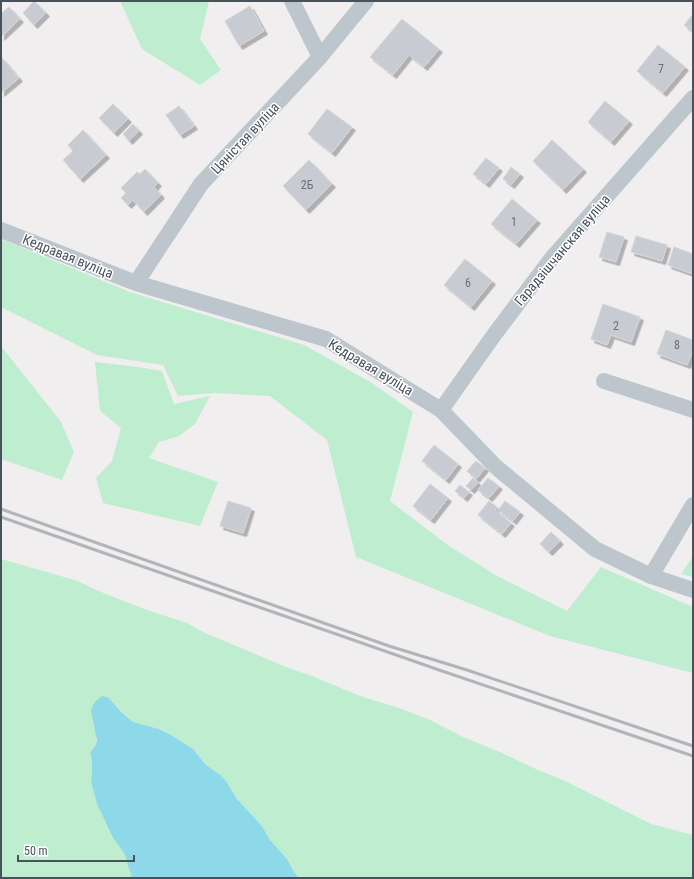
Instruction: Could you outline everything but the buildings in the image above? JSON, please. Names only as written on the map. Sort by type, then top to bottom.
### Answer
[{"type":"street","points":[[292,1],[320,57]]},
{"type":"street","name":"Цяністая вуліца","points":[[136,283],[201,184],[320,57],[366,1]]},
{"type":"street","name":"Гарадзішчанская вуліца","points":[[441,410],[494,335],[552,258],[693,98]]},
{"type":"street","name":"Кедравая вуліца","points":[[1,230],[136,283],[326,339],[441,410],[496,467],[595,549],[651,576],[693,590]]},
{"type":"street","points":[[604,381],[693,410]]},
{"type":"street","points":[[651,576],[693,505]]},
{"type":"green space","points":[[120,1],[209,1],[200,39],[221,70],[200,85],[142,49]]},
{"type":"green space","points":[[1,239],[130,292],[304,345],[372,383],[413,412],[390,501],[449,546],[497,576],[567,611],[601,567],[693,607],[693,673],[550,636],[356,557],[327,440],[270,396],[214,393],[178,396],[163,365],[97,355],[1,307]]},
{"type":"green space","points":[[1,346],[61,422],[74,452],[62,480],[1,459]]},
{"type":"green space","points":[[95,362],[162,371],[174,404],[210,396],[195,424],[179,436],[159,442],[149,458],[218,482],[200,526],[103,503],[96,478],[112,461],[121,428],[100,411]]},
{"type":"green space","points":[[693,556],[693,577],[681,574]]},
{"type":"green space","points":[[1,559],[78,581],[96,590],[147,610],[187,623],[203,632],[286,667],[360,696],[402,709],[430,720],[463,737],[563,780],[651,824],[693,835],[693,878],[299,878],[287,859],[270,840],[262,826],[237,799],[226,781],[206,765],[193,749],[159,729],[133,722],[121,712],[109,698],[94,726],[96,743],[90,753],[92,760],[91,782],[97,804],[113,838],[124,853],[132,878],[1,878]]},
{"type":"water","points":[[102,696],[109,698],[121,712],[133,722],[159,729],[193,749],[206,765],[226,781],[237,799],[262,826],[270,840],[287,859],[299,878],[132,878],[124,853],[113,838],[97,804],[91,782],[92,760],[90,753],[97,741],[91,710],[95,702]]},
{"type":"railway","points":[[1,509],[389,646],[467,670],[693,746]]},
{"type":"railway","points":[[1,517],[442,671],[693,756]]}]
